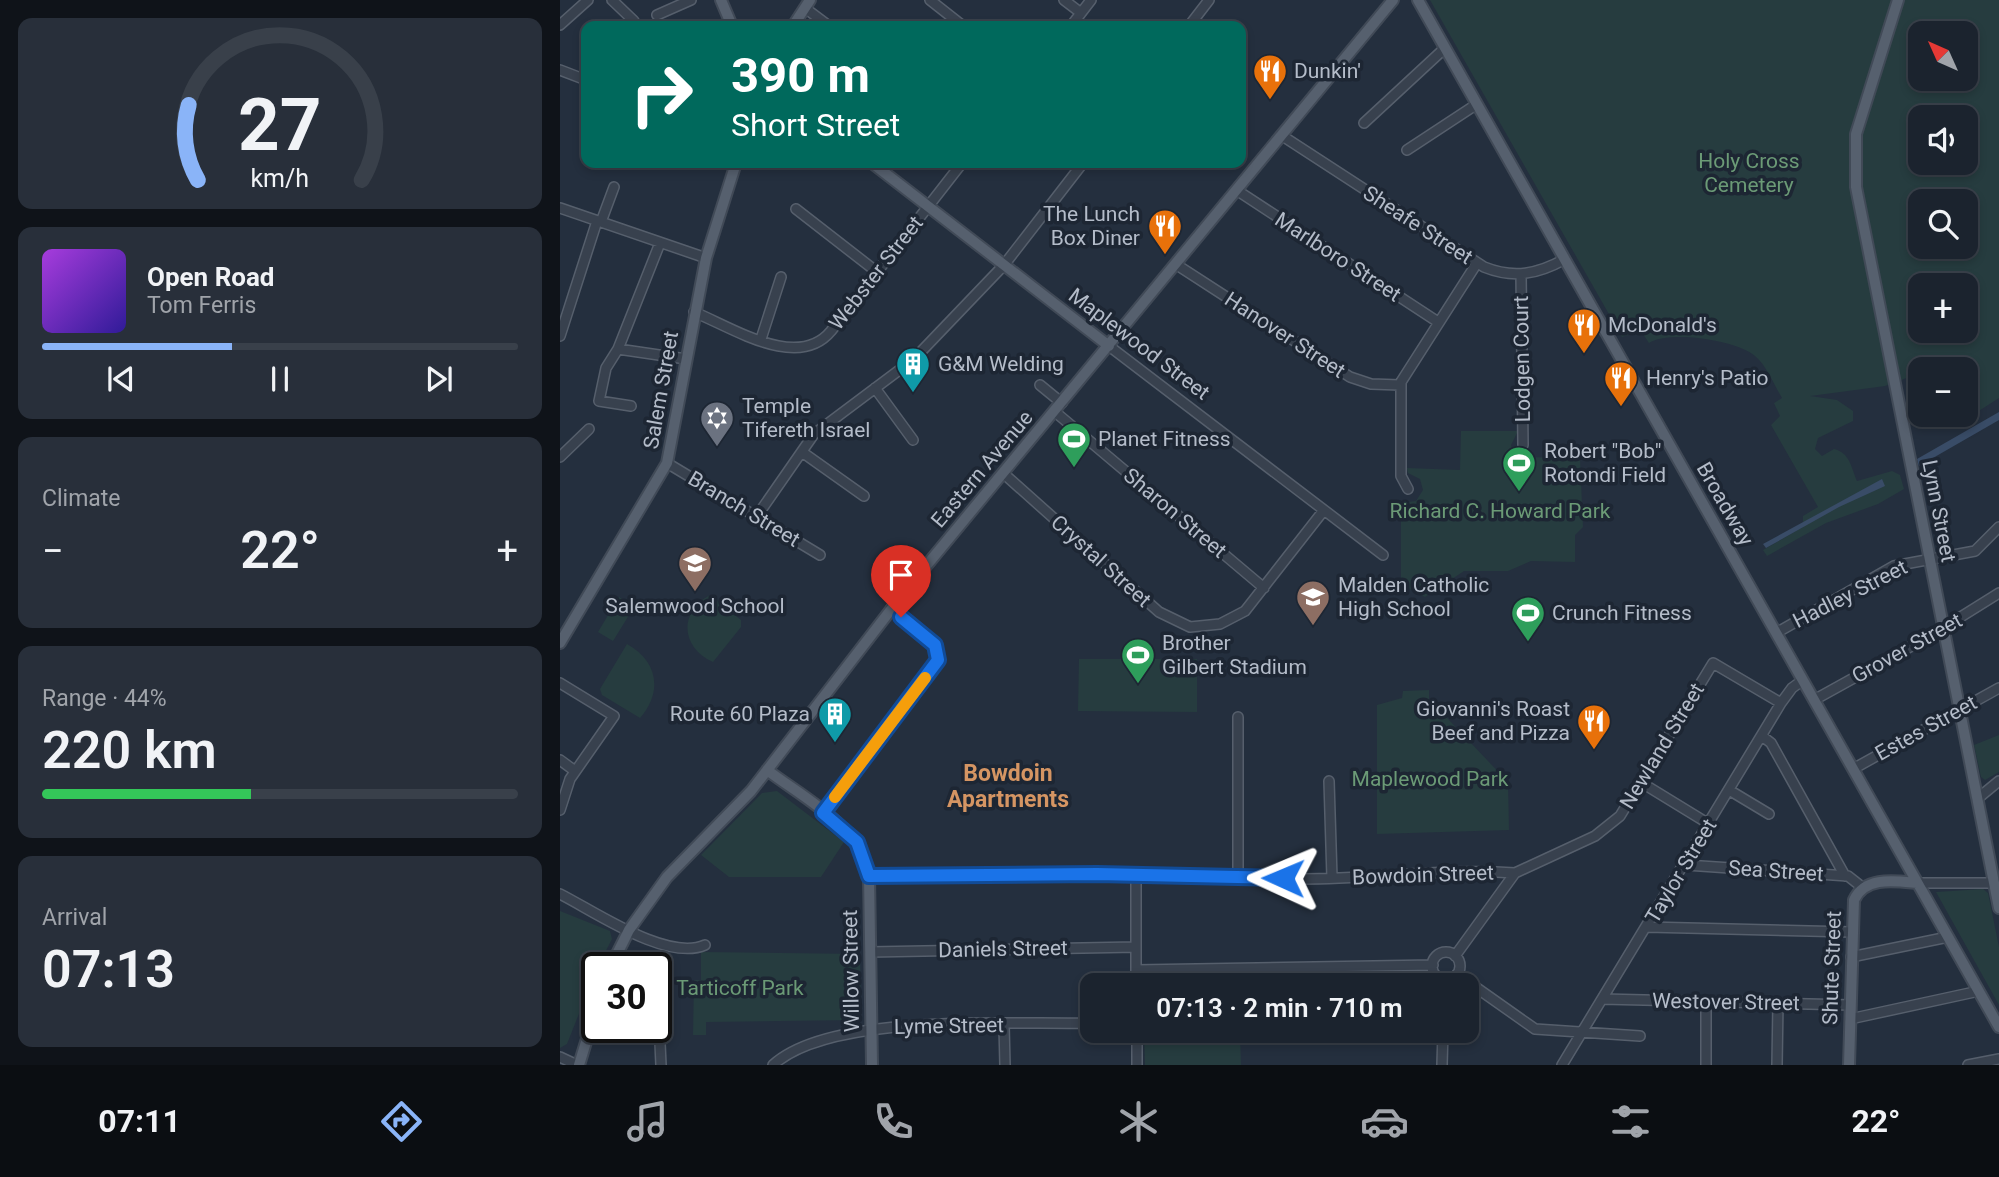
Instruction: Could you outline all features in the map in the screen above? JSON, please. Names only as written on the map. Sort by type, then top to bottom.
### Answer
[{"type":"main road","points":[[721,0],[731,21]]},
{"type":"main road","name":"Eastern Avenue","points":[[618,952],[629,930],[672,871],[738,805],[767,770],[891,608],[1177,265],[1393,0]]},
{"type":"main road","name":"Broadway","points":[[1418,0],[1999,1027]]},
{"type":"main road","name":"Lynn Street","points":[[1898,0],[1860,119],[1854,169],[1999,908]]},
{"type":"main road","points":[[796,21],[808,4]]},
{"type":"main road","name":"Salem Street","points":[[560,643],[667,463],[675,435],[694,312],[706,258],[734,168]]},
{"type":"main road","name":"Maplewood Street","points":[[879,168],[1109,346]]},
{"type":"main road","name":"Willow Street","points":[[767,770],[857,842],[869,876],[872,1065]]},
{"type":"main road","name":"Shute Street","points":[[1849,1065],[1853,904],[1862,887],[1872,883],[1917,883]]},
{"type":"main road","points":[[578,1065],[585,1043]]},
{"type":"street","points":[[560,25],[588,0]]},
{"type":"street","points":[[612,0],[634,21]]},
{"type":"street","points":[[657,15],[691,0]]},
{"type":"street","points":[[930,0],[957,21]]},
{"type":"street","points":[[1065,0],[1081,13]]},
{"type":"street","points":[[1075,21],[1091,0]]},
{"type":"street","points":[[1193,21],[1209,0]]},
{"type":"street","points":[[808,4],[824,21]]},
{"type":"street","points":[[1364,123],[1445,48]]},
{"type":"street","points":[[560,70],[581,78]]},
{"type":"street","points":[[1407,150],[1477,104]]},
{"type":"street","name":"Sheafe Street","points":[[1281,135],[1477,263],[1499,272],[1521,274],[1546,269],[1565,259]]},
{"type":"street","name":"Webster Street","points":[[694,312],[792,350],[820,343],[958,168]]},
{"type":"street","points":[[757,516],[818,430],[914,359],[1004,265],[1079,168]]},
{"type":"street","points":[[560,336],[599,221],[614,187]]},
{"type":"street","name":"Marlboro Street","points":[[1238,191],[1438,323]]},
{"type":"street","points":[[560,208],[706,258]]},
{"type":"street","points":[[796,209],[877,272]]},
{"type":"street","points":[[631,406],[599,401],[606,368],[618,349],[660,243]]},
{"type":"street","points":[[1408,489],[1401,476],[1401,385],[1477,263]]},
{"type":"street","name":"Hanover Street","points":[[1177,265],[1350,377],[1366,383],[1401,385]]},
{"type":"street","name":"Lodgen Court","points":[[1521,274],[1523,445]]},
{"type":"street","points":[[761,339],[781,277]]},
{"type":"street","name":"Maplewood Street","points":[[1109,346],[1383,555]]},
{"type":"street","points":[[618,349],[686,359]]},
{"type":"street","name":"Sharon Street","points":[[1040,385],[1058,407],[1264,588]]},
{"type":"street","points":[[876,388],[913,440]]},
{"type":"street","points":[[560,457],[589,429]]},
{"type":"street","points":[[802,452],[864,496]]},
{"type":"street","name":"Branch Street","points":[[667,463],[820,555]]},
{"type":"street","name":"Crystal Street","points":[[1003,473],[1170,620],[1190,627],[1220,624],[1245,611],[1324,510]]},
{"type":"street","name":"Hadley Street","points":[[1776,633],[1906,561],[1975,551],[1999,527]]},
{"type":"street","name":"Grover Street","points":[[1814,700],[1943,628],[1999,593]]},
{"type":"street","points":[[823,813],[938,660],[935,645],[891,608]]},
{"type":"street","name":"Newland Street","points":[[1455,956],[1515,873],[1586,841],[1620,816],[1713,663],[1781,703]]},
{"type":"street","name":"Taylor Street","points":[[1562,1065],[1686,865],[1781,703],[1792,688],[1803,680]]},
{"type":"street","points":[[560,683],[614,716],[575,771],[560,810]]},
{"type":"street","name":"Estes Street","points":[[1853,769],[1999,688]]},
{"type":"street","points":[[1238,717],[1238,878]]},
{"type":"street","points":[[1762,736],[1771,743],[1845,876]]},
{"type":"street","points":[[560,760],[575,771]]},
{"type":"street","points":[[1329,781],[1332,878]]},
{"type":"street","points":[[1977,799],[1999,781]]},
{"type":"street","points":[[1642,783],[1709,824]]},
{"type":"street","points":[[1729,790],[1769,814]]},
{"type":"street","name":"Sea Street","points":[[1686,865],[1845,876],[1862,887]]},
{"type":"street","name":"Bowdoin Street","points":[[869,876],[980,873],[1332,878],[1483,871],[1515,873]]},
{"type":"street","points":[[1136,876],[1136,970],[1433,965]]},
{"type":"street","name":"Shute Street","points":[[1917,883],[1996,883]]},
{"type":"street","points":[[560,894],[629,930],[669,947],[692,948],[705,945]]},
{"type":"street","points":[[1647,927],[1851,932]]},
{"type":"street","points":[[1851,957],[1948,937]]},
{"type":"street","name":"Daniels Street","points":[[870,951],[1136,947]]},
{"type":"street","points":[[1435,973],[1433,965],[1439,955],[1447,953],[1455,956],[1460,964],[1457,973]]},
{"type":"street","points":[[1479,990],[1535,1029],[1640,1036]]},
{"type":"street","points":[[1850,1019],[1979,992]]},
{"type":"street","name":"Westover Street","points":[[1602,999],[1850,1005]]},
{"type":"street","points":[[1706,1002],[1706,1065]]},
{"type":"street","points":[[1777,1065],[1778,1003]]},
{"type":"street","name":"Lyme Street","points":[[772,1065],[797,1048],[871,1028],[1080,1023]]},
{"type":"street","points":[[1004,1025],[1005,1065]]},
{"type":"street","points":[[660,1043],[661,1065]]},
{"type":"street","points":[[1137,1043],[1137,1065]]},
{"type":"street","points":[[1442,1065],[1443,1043]]},
{"type":"street","points":[[560,1057],[578,1065]]},
{"type":"street","points":[[1968,1065],[1999,1059]]},
{"type":"green space","name":"Holy Cross Cemetery","points":[[1430,0],[1999,0],[1999,398],[1978,412],[1978,357],[1908,357],[1908,377],[1885,386],[1810,396],[1837,400],[1853,411],[1853,421],[1818,438],[1815,449],[1822,456],[1834,449],[1844,454],[1857,481],[1892,471],[1900,475],[1904,489],[1878,504],[1826,523],[1767,556],[1763,550],[1803,527],[1803,516],[1818,507],[1771,425],[1780,416],[1774,403],[1782,398],[1767,370],[1755,356],[1734,345],[1687,337],[1671,337],[1649,343],[1641,331],[1622,337]]},
{"type":"green space","name":"Richard C. Howard Park","points":[[1461,431],[1518,431],[1511,445],[1513,453],[1520,457],[1580,458],[1583,527],[1575,535],[1575,562],[1531,561],[1508,571],[1464,571],[1425,597],[1401,584],[1401,503],[1416,501],[1423,490],[1420,479],[1408,473],[1407,468],[1460,470]]},
{"type":"green space","points":[[710,595],[741,620],[741,627],[713,662],[695,648],[687,630],[692,611]]},
{"type":"green space","points":[[619,597],[637,608],[634,613],[631,612],[613,641],[598,632]]},
{"type":"green space","points":[[627,644],[645,659],[654,678],[652,698],[640,718],[602,695],[600,689]]},
{"type":"green space","name":"Brother Gilbert Stadium","points":[[1079,659],[1197,659],[1197,712],[1078,711]]},
{"type":"green space","name":"Maplewood Park","points":[[1429,690],[1429,699],[1508,782],[1509,830],[1377,834],[1377,705],[1402,698],[1403,691]]},
{"type":"green space","points":[[1999,735],[1999,772],[1985,780],[1981,777],[1974,745]]},
{"type":"green space","points":[[777,791],[844,842],[821,877],[729,877],[701,855],[762,793]]},
{"type":"green space","points":[[1983,889],[1988,893],[1999,947],[1999,1005],[1936,892]]},
{"type":"green space","points":[[560,911],[610,931],[612,939],[605,952],[581,952],[581,1009],[567,1044],[560,1048]]},
{"type":"green space","name":"Tarticoff Park","points":[[701,952],[860,954],[861,1015],[856,1020],[706,1022],[706,1035],[693,1035],[694,980],[701,980]]},
{"type":"green space","points":[[1144,1043],[1240,1043],[1241,1065],[1145,1065]]},
{"type":"water","points":[[1999,412],[1999,420],[1919,466],[1917,459],[1973,427],[1978,427],[1978,424]]},
{"type":"water","points":[[1882,479],[1885,486],[1839,507],[1766,548],[1763,544]]},
{"type":"slow traffic","points":[[835,797],[925,678]]},
{"type":"place","name":"Dunkin'","points":[[1270,101]]},
{"type":"place","name":"The Lunch Box Diner","points":[[1165,256]]},
{"type":"place","name":"McDonald's","points":[[1584,355]]},
{"type":"place","name":"G&M Welding","points":[[913,394]]},
{"type":"place","name":"Henry's Patio","points":[[1621,408]]},
{"type":"place","name":"Temple Tifereth Israel","points":[[717,448]]},
{"type":"place","name":"Planet Fitness","points":[[1074,469]]},
{"type":"place","name":"Robert \"Bob\" Rotondi Field","points":[[1519,493]]},
{"type":"place","name":"Salemwood School","points":[[695,593]]},
{"type":"place","name":"Malden Catholic High School","points":[[1313,627]]},
{"type":"place","name":"Crunch Fitness","points":[[1528,643]]},
{"type":"place","name":"Brother Gilbert Stadium","points":[[1138,685]]},
{"type":"place","name":"Route 60 Plaza","points":[[835,744]]},
{"type":"place","name":"Giovanni's Roast Beef and Pizza","points":[[1594,751]]},
{"type":"district","name":"Bowdoin Apartments","points":[[1008,786]]},
{"type":"route","points":[[901,617],[935,645],[939,652],[938,660],[823,813],[857,842],[869,876],[966,873],[1283,878]]}]
